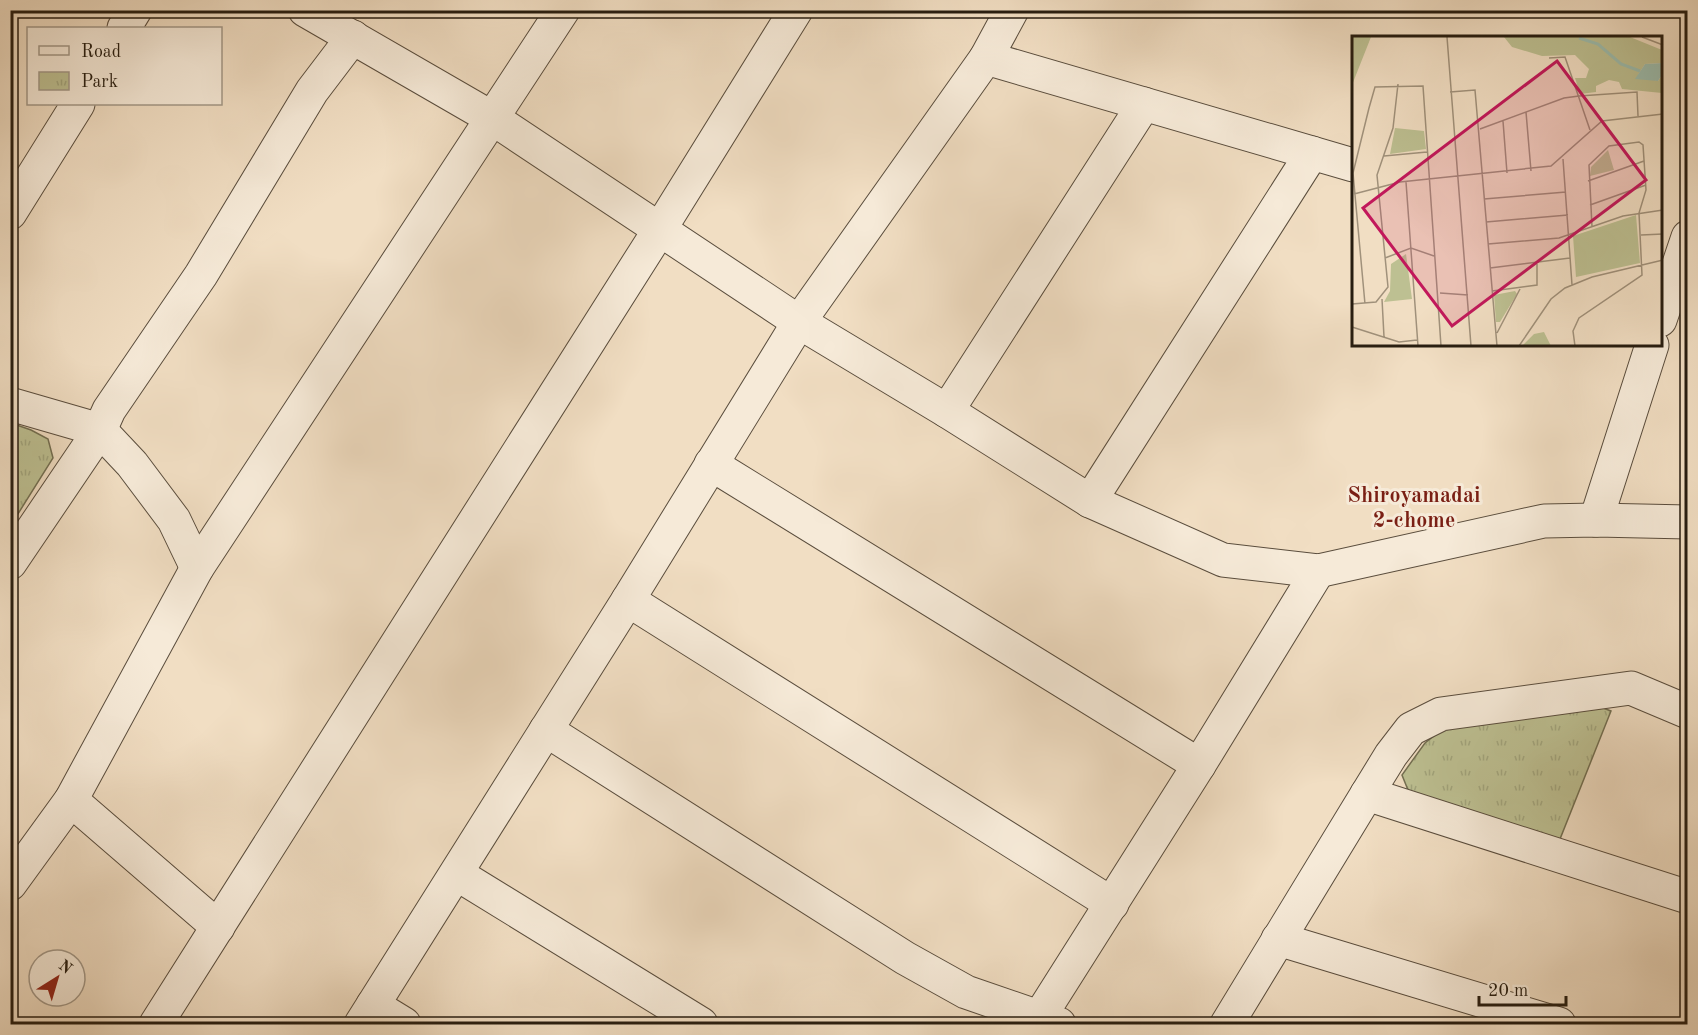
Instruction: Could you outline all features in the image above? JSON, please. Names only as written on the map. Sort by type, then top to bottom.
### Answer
[{"type":"street","points":[[125,27],[135,10]]},
{"type":"street","points":[[305,10],[492,118],[799,322],[1090,501],[1223,560],[1318,571],[1544,521],[1688,522]]},
{"type":"street","points":[[10,884],[71,800],[197,568],[563,10]]},
{"type":"street","points":[[156,1024],[660,229],[796,10]]},
{"type":"street","points":[[404,1024],[367,1015],[628,600],[799,322],[986,58],[1012,10]]},
{"type":"street","points":[[10,564],[100,430],[109,410],[201,275],[312,91],[353,37]]},
{"type":"street","points":[[986,58],[1352,165]]},
{"type":"street","points":[[947,411],[1144,104]]},
{"type":"street","points":[[10,213],[77,105]]},
{"type":"street","points":[[1090,501],[1312,153]]},
{"type":"street","points":[[1662,315],[1688,237]]},
{"type":"street","points":[[1596,520],[1652,346]]},
{"type":"street","points":[[10,404],[100,430],[132,464],[174,520],[197,568]]},
{"type":"street","points":[[711,464],[1199,765]]},
{"type":"street","points":[[546,730],[905,958],[966,992],[1045,1022],[1112,904],[1318,571]]},
{"type":"street","points":[[628,600],[1112,904]]},
{"type":"street","points":[[1227,1024],[1367,794],[1412,729],[1442,714],[1631,688],[1688,712]]},
{"type":"street","points":[[1367,794],[1688,897]]},
{"type":"street","points":[[71,800],[218,927]]},
{"type":"street","points":[[457,874],[701,1024]]},
{"type":"street","points":[[1278,939],[1559,1024]]},
{"type":"green space","points":[[11,423],[48,439],[53,458],[11,525]]},
{"type":"green space","points":[[1603,708],[1611,711],[1558,844],[1410,795],[1402,775],[1425,743],[1443,729]]},
{"type":"district","name":"Shiroyamadai 2-chome","points":[[1414,508]]}]
